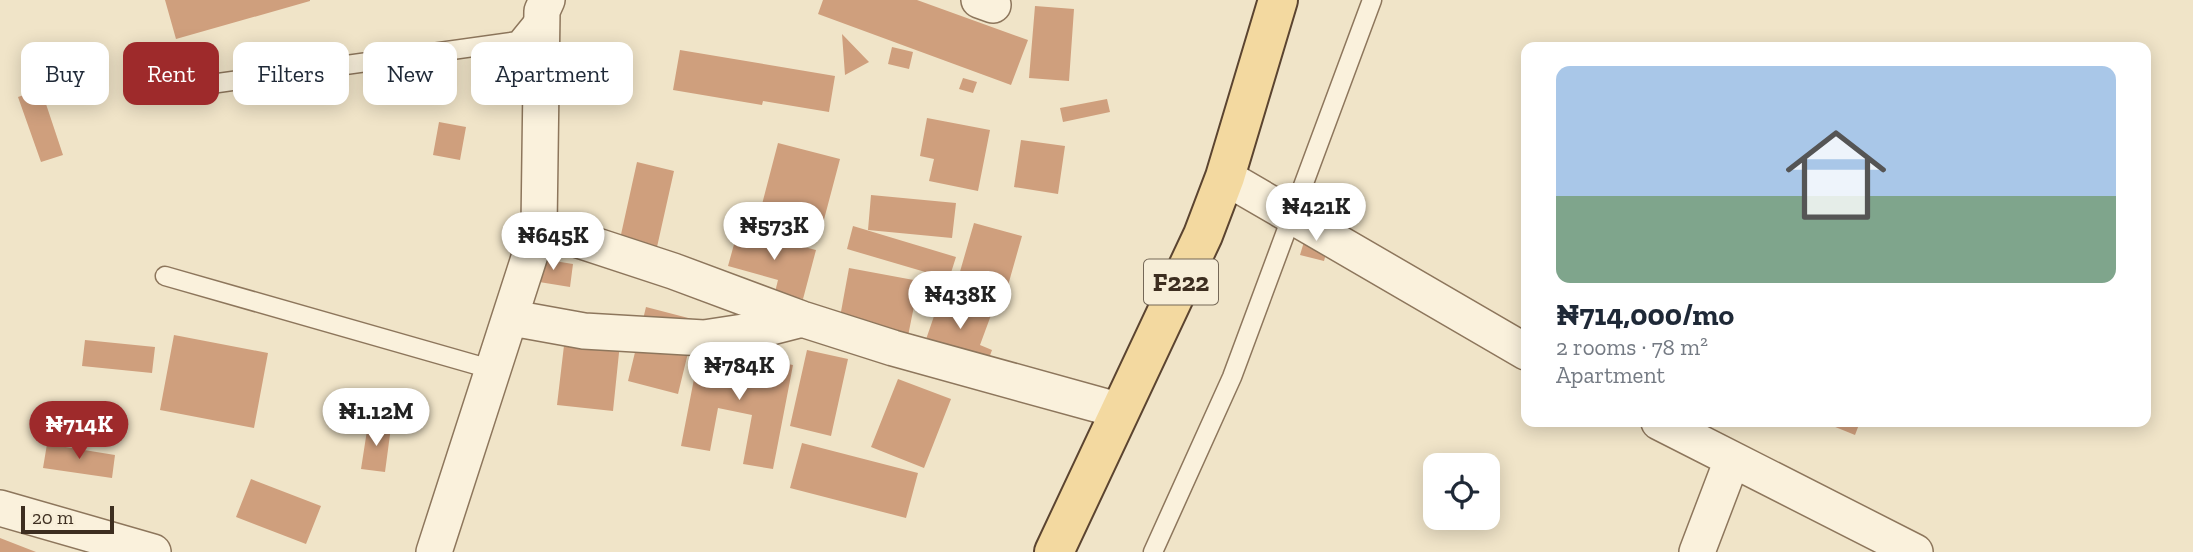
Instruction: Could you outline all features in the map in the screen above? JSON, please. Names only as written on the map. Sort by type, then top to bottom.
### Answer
[{"type":"main road","name":"F222","points":[[1054,552],[1203,234],[1225,177],[1278,0]]},
{"type":"street","points":[[434,552],[512,318],[539,227],[544,6]]},
{"type":"street","points":[[1225,177],[1521,349]]},
{"type":"street","points":[[539,227],[893,348],[1121,411]]},
{"type":"street","points":[[512,318],[584,331],[704,338],[763,329],[802,318]]},
{"type":"street","points":[[1669,427],[1915,552]]},
{"type":"street","points":[[1697,552],[1732,460]]},
{"type":"street","points":[[0,508],[153,552]]},
{"type":"lane","points":[[1153,552],[1232,377],[1372,0]]},
{"type":"lane","points":[[219,83],[517,41],[544,6]]},
{"type":"lane","points":[[165,276],[494,370]]},
{"type":"building","points":[[165,0],[310,0],[310,1],[176,39]]},
{"type":"building","points":[[823,0],[917,0],[1028,40],[1011,85],[818,14]]},
{"type":"building","points":[[1035,6],[1074,9],[1069,81],[1029,78]]},
{"type":"building","points":[[842,34],[869,62],[845,75]]},
{"type":"building","points":[[892,47],[913,52],[909,69],[888,64]]},
{"type":"building","points":[[680,50],[835,76],[829,112],[763,101],[762,105],[673,90]]},
{"type":"building","points":[[963,78],[977,82],[973,93],[959,89]]},
{"type":"building","points":[[21,96],[21,105],[46,105],[63,155],[41,162],[18,97]]},
{"type":"building","points":[[1107,99],[1110,112],[1063,122],[1060,108]]},
{"type":"building","points":[[927,118],[990,130],[978,191],[929,181],[934,159],[920,156]]},
{"type":"building","points":[[439,122],[466,127],[460,160],[433,155]]},
{"type":"building","points":[[1021,140],[1065,146],[1058,194],[1014,187]]},
{"type":"building","points":[[778,143],[840,159],[822,227],[760,212]]},
{"type":"building","points":[[637,162],[674,171],[657,247],[620,239]]},
{"type":"building","points":[[871,195],[956,203],[952,238],[868,230]]},
{"type":"building","points":[[974,223],[1022,236],[1003,303],[955,289]]},
{"type":"building","points":[[1309,225],[1332,232],[1324,261],[1300,255]]},
{"type":"building","points":[[853,226],[956,257],[949,279],[847,249]]},
{"type":"building","points":[[738,230],[816,250],[803,299],[775,292],[778,280],[728,266]]},
{"type":"building","points":[[536,258],[573,264],[570,287],[533,281]]},
{"type":"building","points":[[849,268],[919,281],[907,341],[838,328]]},
{"type":"building","points":[[943,290],[994,307],[980,345],[992,350],[984,372],[922,351]]},
{"type":"building","points":[[646,307],[696,320],[678,394],[628,381]]},
{"type":"building","points":[[174,335],[268,353],[254,428],[160,410]]},
{"type":"building","points":[[565,337],[620,343],[613,411],[557,405]]},
{"type":"building","points":[[85,340],[155,347],[152,373],[82,366]]},
{"type":"building","points":[[700,348],[793,365],[773,469],[743,464],[752,415],[718,408],[710,451],[681,446]]},
{"type":"building","points":[[807,350],[848,359],[831,436],[790,426]]},
{"type":"building","points":[[898,379],[951,399],[924,468],[871,447]]},
{"type":"building","points":[[368,424],[391,427],[385,472],[361,469]]},
{"type":"building","points":[[1835,427],[1858,427],[1855,435]]},
{"type":"building","points":[[802,443],[918,473],[906,518],[790,488]]},
{"type":"building","points":[[47,444],[115,455],[112,478],[43,468]]},
{"type":"building","points":[[251,479],[321,506],[306,544],[236,517]]},
{"type":"building","points":[[0,538],[36,552],[0,552]]}]
